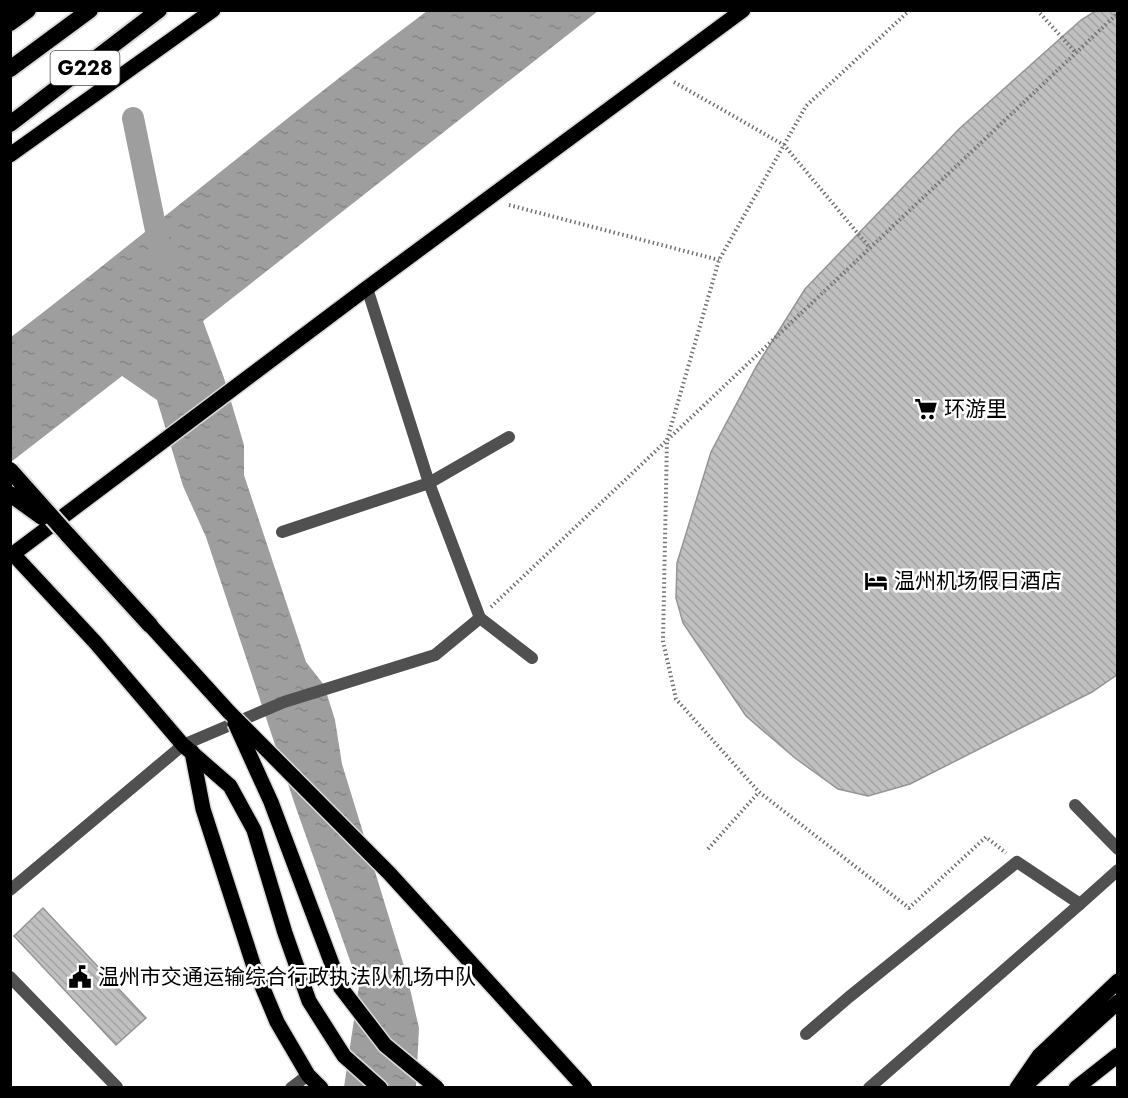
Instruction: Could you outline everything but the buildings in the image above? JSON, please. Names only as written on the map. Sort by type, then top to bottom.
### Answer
[{"type":"highway","points":[[10,23],[28,10]]},
{"type":"highway","name":"G228","points":[[10,69],[90,10]]},
{"type":"highway","name":"G228","points":[[10,124],[159,10]]},
{"type":"highway","points":[[10,470],[150,625]]},
{"type":"highway","points":[[10,494],[68,534]]},
{"type":"main road","points":[[10,155],[213,10]]},
{"type":"main road","points":[[380,1088],[344,1056],[309,1001],[285,933],[254,830],[230,786],[188,749],[95,642],[13,554],[743,10]]},
{"type":"main road","points":[[150,625],[230,712],[389,873],[585,1088]]},
{"type":"main road","points":[[230,712],[271,802],[341,988],[385,1045],[437,1088]]},
{"type":"main road","points":[[188,749],[204,809],[254,967],[277,1022],[309,1075],[321,1088]]},
{"type":"main road","points":[[1017,1088],[1039,1056],[1118,981]]},
{"type":"main road","points":[[1023,1088],[1118,1002]]},
{"type":"main road","points":[[1076,1088],[1118,1055]]},
{"type":"street","points":[[367,288],[429,483],[480,618],[532,658]]},
{"type":"street","points":[[282,532],[429,483],[509,436]]},
{"type":"street","points":[[10,890],[188,749],[284,702],[435,655],[480,618]]},
{"type":"street","points":[[1075,805],[1118,849]]},
{"type":"street","points":[[806,1034],[1017,862],[1080,904]]},
{"type":"street","points":[[869,1088],[1118,870]]},
{"type":"street","points":[[10,977],[117,1087]]},
{"type":"street","points":[[291,1088],[309,1075]]},
{"type":"path","points":[[910,10],[806,106],[719,260],[667,440],[663,641],[676,699],[759,792],[909,908],[986,837],[1017,862]]},
{"type":"path","points":[[1037,10],[1076,53]]},
{"type":"path","points":[[480,618],[1118,13]]},
{"type":"path","points":[[658,73],[784,145],[870,248]]},
{"type":"path","points":[[488,199],[719,260]]},
{"type":"path","points":[[708,849],[759,792]]},
{"type":"water","points":[[427,11],[598,11],[203,321],[224,378],[244,445],[244,475],[306,662],[324,685],[335,720],[342,764],[407,976],[419,1028],[416,1087],[344,1087],[359,986],[295,805],[206,537],[183,486],[157,400],[122,376],[11,462],[11,337]]},
{"type":"waterway","points":[[133,118],[161,255]]},
{"type":"place","name":"环游里","points":[[926,409]]},
{"type":"place","name":"温州机场假日酒店","points":[[876,581]]},
{"type":"place","name":"温州市交通运输综合行政执法队机场中队","points":[[80,977]]}]
